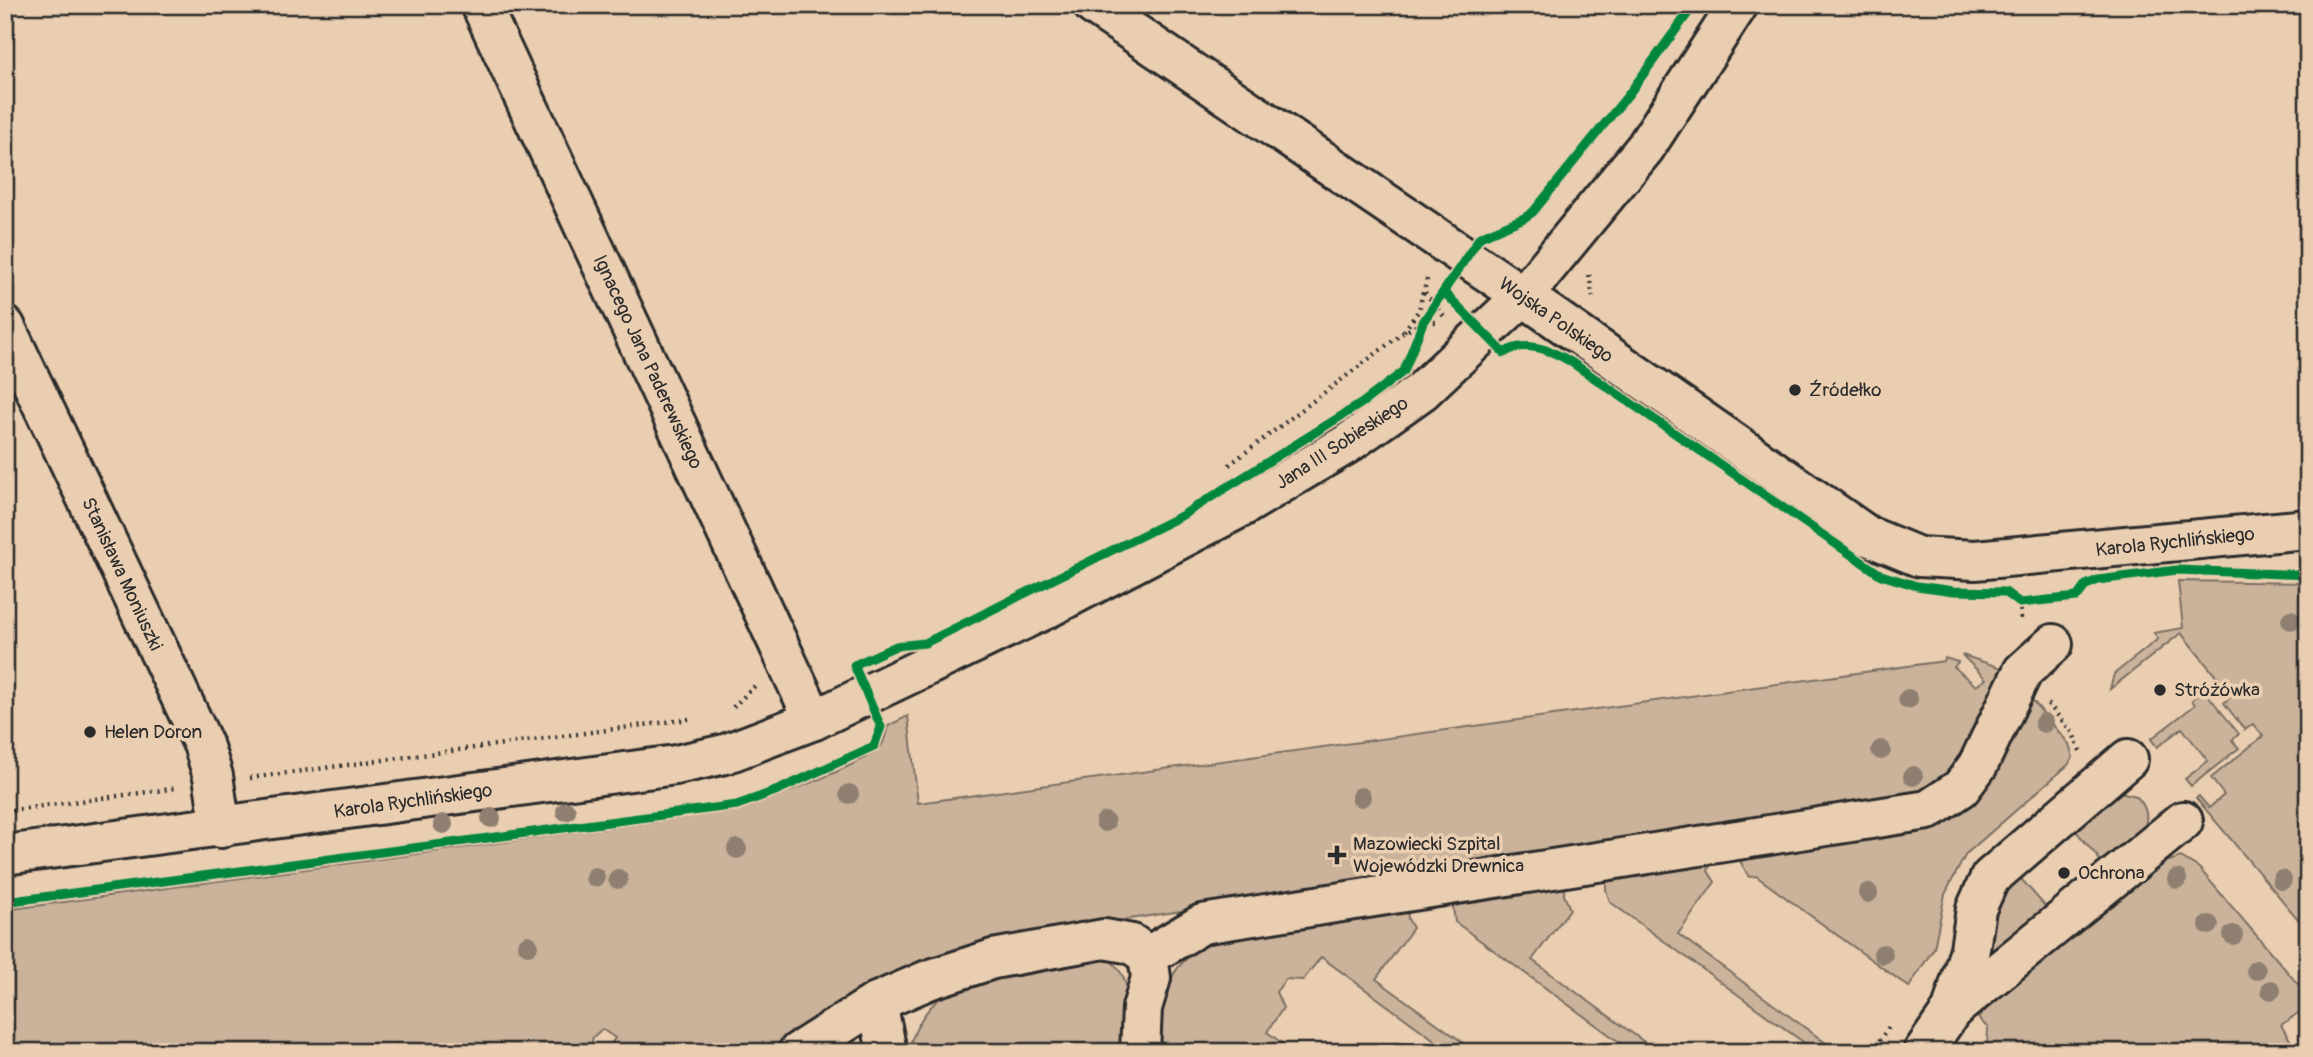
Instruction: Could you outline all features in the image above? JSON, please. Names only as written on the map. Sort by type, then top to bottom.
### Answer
[{"type":"street","name":"Ignacego Jana Paderewskiego","points":[[481,5],[814,720]]},
{"type":"street","name":"Wojska Polskiego","points":[[1093,5],[1449,264],[1523,296],[1868,536],[1919,557],[1975,560],[2043,555]]},
{"type":"street","name":"Jana III Sobieskiego","points":[[814,720],[1048,608],[1240,508],[1313,465],[1422,391],[1523,296],[1645,148],[1738,5]]},
{"type":"street","name":"Stanisława Moniuszki","points":[[5,326],[203,744],[213,776],[221,828]]},
{"type":"street","name":"Karola Rychlińskiego","points":[[2043,555],[2308,528]]},
{"type":"street","points":[[1148,956],[1202,924],[1928,810],[1961,788],[1978,765],[2023,671],[2053,644]]},
{"type":"street","name":"Karola Rychlińskiego","points":[[5,855],[676,765],[725,754],[814,720]]},
{"type":"street","points":[[1952,1010],[1970,949],[1976,909],[1990,878],[2129,759]]},
{"type":"street","points":[[1923,1052],[1952,1010],[2183,821]]},
{"type":"street","points":[[798,1052],[877,1002],[965,967],[1048,947],[1115,939],[1132,944],[1148,956],[1151,978],[1142,1008],[1140,1052]]},
{"type":"street","points":[[877,1002],[887,1052]]},
{"type":"path","points":[[1403,333],[1419,310],[1424,282],[1449,264]]},
{"type":"path","points":[[1418,335],[1435,305],[1449,264]]},
{"type":"path","points":[[1423,291],[1449,323]]},
{"type":"path","points":[[2022,601],[2023,671],[2073,733],[2081,756]]},
{"type":"path","points":[[726,714],[757,684],[791,669]]},
{"type":"path","points":[[5,811],[179,788],[186,779],[238,773],[247,778],[699,718]]},
{"type":"shaded area","points":[[2178,581],[2308,583],[2308,931],[2196,798],[2199,796],[2209,808],[2224,795],[2211,778],[2263,736],[2253,724],[2245,730],[2224,703],[2232,696],[2181,633],[2110,689],[2114,674],[2158,639],[2154,633],[2183,628]]},
{"type":"shaded area","points":[[1962,655],[2005,669],[1957,768],[1916,796],[1034,934],[821,1017],[772,1052],[612,1052],[608,1049],[615,1038],[602,1029],[593,1037],[591,1046],[599,1052],[5,1052],[5,910],[732,811],[787,792],[856,762],[881,746],[888,726],[908,716],[918,803],[1944,661],[1945,658],[1958,662],[1954,667],[1976,686],[1986,679]]},
{"type":"shaded area","points":[[2204,690],[2239,734],[2232,740],[2239,748],[2191,786],[2185,779],[2208,761],[2182,728],[2157,747],[2151,739],[2195,705],[2192,700]]},
{"type":"shaded area","points":[[2033,701],[2069,744],[2073,757],[2068,765],[1966,854],[1945,894],[1934,948],[1909,987],[1756,876],[1749,877],[1741,863],[1744,853],[1921,826],[2026,705]]},
{"type":"shaded area","points":[[2116,791],[2136,796],[2144,807],[2145,826],[2132,843],[2105,866],[2071,825]]},
{"type":"shaded area","points":[[2181,857],[2199,868],[2308,996],[2308,1006],[2281,1025],[2297,1052],[1997,1052],[1987,1045],[1988,1028],[1978,1018],[1997,998],[2148,868]]},
{"type":"shaded area","points":[[1712,859],[1708,871],[1715,882],[1678,934],[1838,1052],[1817,1052],[1610,902],[1606,890],[1606,876]]},
{"type":"shaded area","points":[[2016,873],[2051,913],[1988,957],[1989,916]]},
{"type":"shaded area","points":[[1565,882],[1564,895],[1570,909],[1532,960],[1658,1052],[1633,1052],[1455,922],[1452,900]]},
{"type":"shaded area","points":[[1407,906],[1408,919],[1413,928],[1376,979],[1476,1052],[1451,1052],[1321,957],[1303,980],[1286,979],[1276,992],[1283,1008],[1267,1032],[1294,1052],[1156,1052],[1160,1013],[1172,978],[1184,961],[1215,940]]},
{"type":"shaded area","points":[[1105,957],[1122,975],[1126,987],[1128,1012],[1125,1052],[908,1052],[924,1015],[935,1002],[948,993],[979,980]]},
{"type":"cycle path","points":[[5,902],[737,805],[778,790],[874,746],[881,727],[854,665],[896,646],[925,643],[1181,516],[1362,403],[1404,371],[1423,322],[1480,237],[1533,212],[1628,95],[1694,5]]},
{"type":"cycle path","points":[[1444,292],[1504,353],[1521,347],[1538,348],[1571,362],[1881,575],[1917,586],[1954,591],[2005,592],[2020,603],[2077,597],[2086,585],[2098,580],[2177,570],[2308,575]]},
{"type":"place","name":"Źródełko","points":[[1795,390]]},
{"type":"place","name":"Stróżówka","points":[[2160,690]]},
{"type":"place","name":"Helen Doron","points":[[90,732]]},
{"type":"place","name":"Mazowiecki Szpital Wojewódzki Drewnica","points":[[1337,855]]},
{"type":"place","name":"Ochrona","points":[[2064,873]]}]
